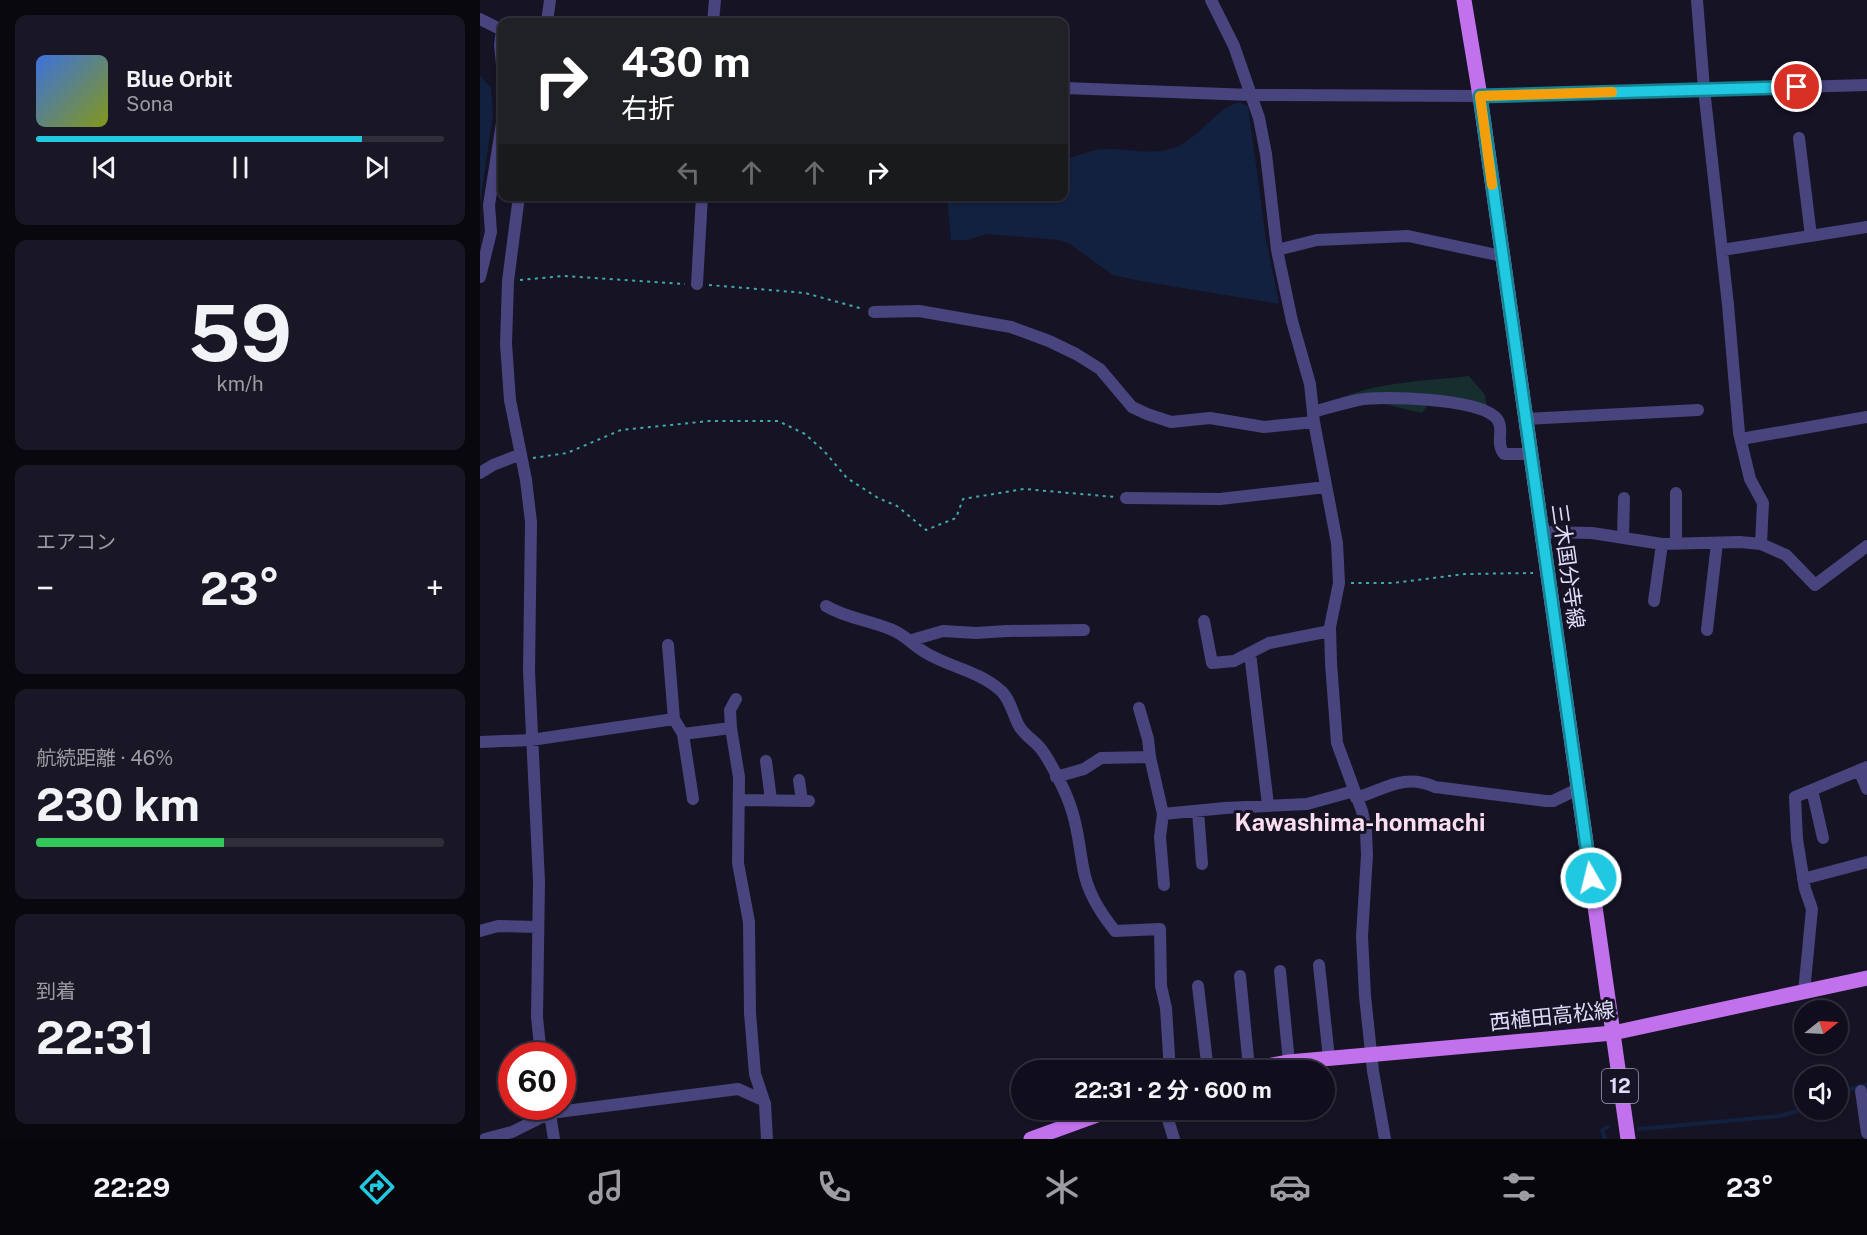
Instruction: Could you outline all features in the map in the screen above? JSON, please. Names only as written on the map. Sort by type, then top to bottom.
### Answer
[{"type":"main road","name":"三木国分寺線","points":[[1464,0],[1480,96],[1628,1139]]},
{"type":"main road","name":"西植田高松線","points":[[1309,1060],[1613,1033],[1867,978]]},
{"type":"main road","points":[[1031,1139],[1083,1120]]},
{"type":"street","points":[[548,18],[550,0]]},
{"type":"street","points":[[713,18],[715,0]]},
{"type":"street","points":[[1211,0],[1234,46],[1259,118],[1266,154],[1277,250],[1292,321],[1310,384],[1337,543],[1339,583],[1330,632],[1330,663],[1337,743],[1366,831],[1367,855],[1362,936],[1365,996],[1370,1055],[1385,1139]]},
{"type":"street","points":[[1697,0],[1704,90],[1741,439],[1750,479],[1763,503],[1761,544]]},
{"type":"street","points":[[480,19],[498,28]]},
{"type":"street","points":[[1068,88],[1251,95],[1480,96],[1867,85]]},
{"type":"street","points":[[1798,138],[1811,236]]},
{"type":"street","points":[[480,277],[491,232],[489,205],[498,148]]},
{"type":"street","points":[[518,201],[509,272],[506,344],[510,400],[522,457],[531,522],[529,671],[538,850],[537,1017],[540,1042]]},
{"type":"street","points":[[697,284],[702,201]]},
{"type":"street","points":[[1722,250],[1867,227]]},
{"type":"street","points":[[1277,250],[1317,240],[1408,236],[1502,256]]},
{"type":"street","points":[[874,312],[920,311],[1011,327],[1076,354],[1101,369],[1132,407],[1171,422],[1210,418],[1264,427],[1314,417],[1359,400],[1387,398],[1459,404],[1483,410],[1494,416],[1501,428],[1498,440],[1504,454],[1530,454]]},
{"type":"street","points":[[1525,419],[1698,410]]},
{"type":"street","points":[[1741,439],[1867,417]]},
{"type":"street","points":[[480,473],[493,465],[522,457]]},
{"type":"street","points":[[1126,498],[1220,499],[1326,487]]},
{"type":"street","points":[[1676,493],[1676,544]]},
{"type":"street","points":[[1623,538],[1624,498]]},
{"type":"street","points":[[1541,532],[1592,533],[1662,544],[1761,544],[1786,555],[1815,585],[1867,546]]},
{"type":"street","points":[[1707,630],[1717,543]]},
{"type":"street","points":[[1654,601],[1662,544]]},
{"type":"street","points":[[826,606],[841,615],[868,620],[893,630],[912,640],[919,648],[978,675],[1003,692],[1018,725],[1041,749],[1070,804],[1081,842],[1087,883],[1101,914],[1115,931],[1160,929],[1161,986],[1166,1008],[1169,1060]]},
{"type":"street","points":[[1204,621],[1212,663],[1234,661],[1269,643],[1330,632]]},
{"type":"street","points":[[912,640],[943,631],[976,633],[1084,630]]},
{"type":"street","points":[[668,645],[674,719],[683,734],[693,799]]},
{"type":"street","points":[[1250,653],[1268,806]]},
{"type":"street","points":[[736,699],[730,710],[739,777],[738,863],[748,922],[750,1013],[755,1074],[763,1100],[767,1139]]},
{"type":"street","points":[[1139,708],[1148,739],[1163,814],[1161,837],[1164,885]]},
{"type":"street","points":[[480,742],[531,740],[674,719]]},
{"type":"street","points":[[683,734],[731,728]]},
{"type":"street","points":[[1056,777],[1084,769],[1101,758],[1150,758]]},
{"type":"street","points":[[766,761],[771,800]]},
{"type":"street","points":[[1804,992],[1812,909],[1803,879],[1797,839],[1795,797],[1863,769],[1867,789]]},
{"type":"street","points":[[739,800],[805,801],[799,780]]},
{"type":"street","points":[[1163,814],[1307,804],[1377,792],[1387,785],[1407,781],[1422,781],[1435,787],[1546,801],[1553,801],[1578,789]]},
{"type":"street","points":[[1812,790],[1823,838]]},
{"type":"street","points":[[1198,811],[1202,864]]},
{"type":"street","points":[[1803,879],[1867,862]]},
{"type":"street","points":[[480,931],[498,926],[538,927]]},
{"type":"street","points":[[1319,964],[1329,1058]]},
{"type":"street","points":[[1280,971],[1289,1060]]},
{"type":"street","points":[[1240,976],[1243,1060]]},
{"type":"street","points":[[1198,986],[1207,1060]]},
{"type":"street","points":[[738,1089],[755,1074]]},
{"type":"street","points":[[576,1107],[738,1089],[763,1100]]},
{"type":"street","points":[[1855,1139],[1867,1135],[1861,1091]]},
{"type":"street","points":[[485,1139],[512,1135],[534,1120]]},
{"type":"street","points":[[551,1120],[554,1139]]},
{"type":"street","points":[[1168,1120],[1174,1139]]},
{"type":"path","points":[[522,457],[567,453],[621,430],[709,421],[770,420],[778,421],[805,434],[824,451],[847,478],[897,507],[926,530],[956,518],[963,499],[1024,489],[1126,498]]},
{"type":"path","points":[[1339,583],[1393,583],[1465,573],[1526,574],[1547,571]]},
{"type":"green space","points":[[1469,376],[1485,395],[1487,408],[1432,398],[1422,413],[1375,402],[1328,405],[1343,397],[1378,387]]},
{"type":"water","points":[[480,75],[491,88],[493,114],[480,203]]},
{"type":"water","points":[[1239,102],[1248,106],[1266,239],[1279,304],[1113,275],[1070,244],[1059,240],[986,234],[968,240],[951,240],[947,201],[1068,201],[1068,159],[1104,149],[1151,152],[1170,149],[1194,136],[1230,106]]},
{"type":"waterway","points":[[1848,1091],[1867,1085]]},
{"type":"waterway","points":[[1639,1129],[1780,1116],[1794,1112]]},
{"type":"waterway","points":[[1605,1139],[1602,1130],[1608,1127]]},
{"type":"slow traffic","points":[[1492,185],[1480,96],[1612,92]]},
{"type":"district","name":"Kawashima-honmachi","points":[[1360,822]]},
{"type":"route","points":[[1591,878],[1480,96],[1797,87]]}]
